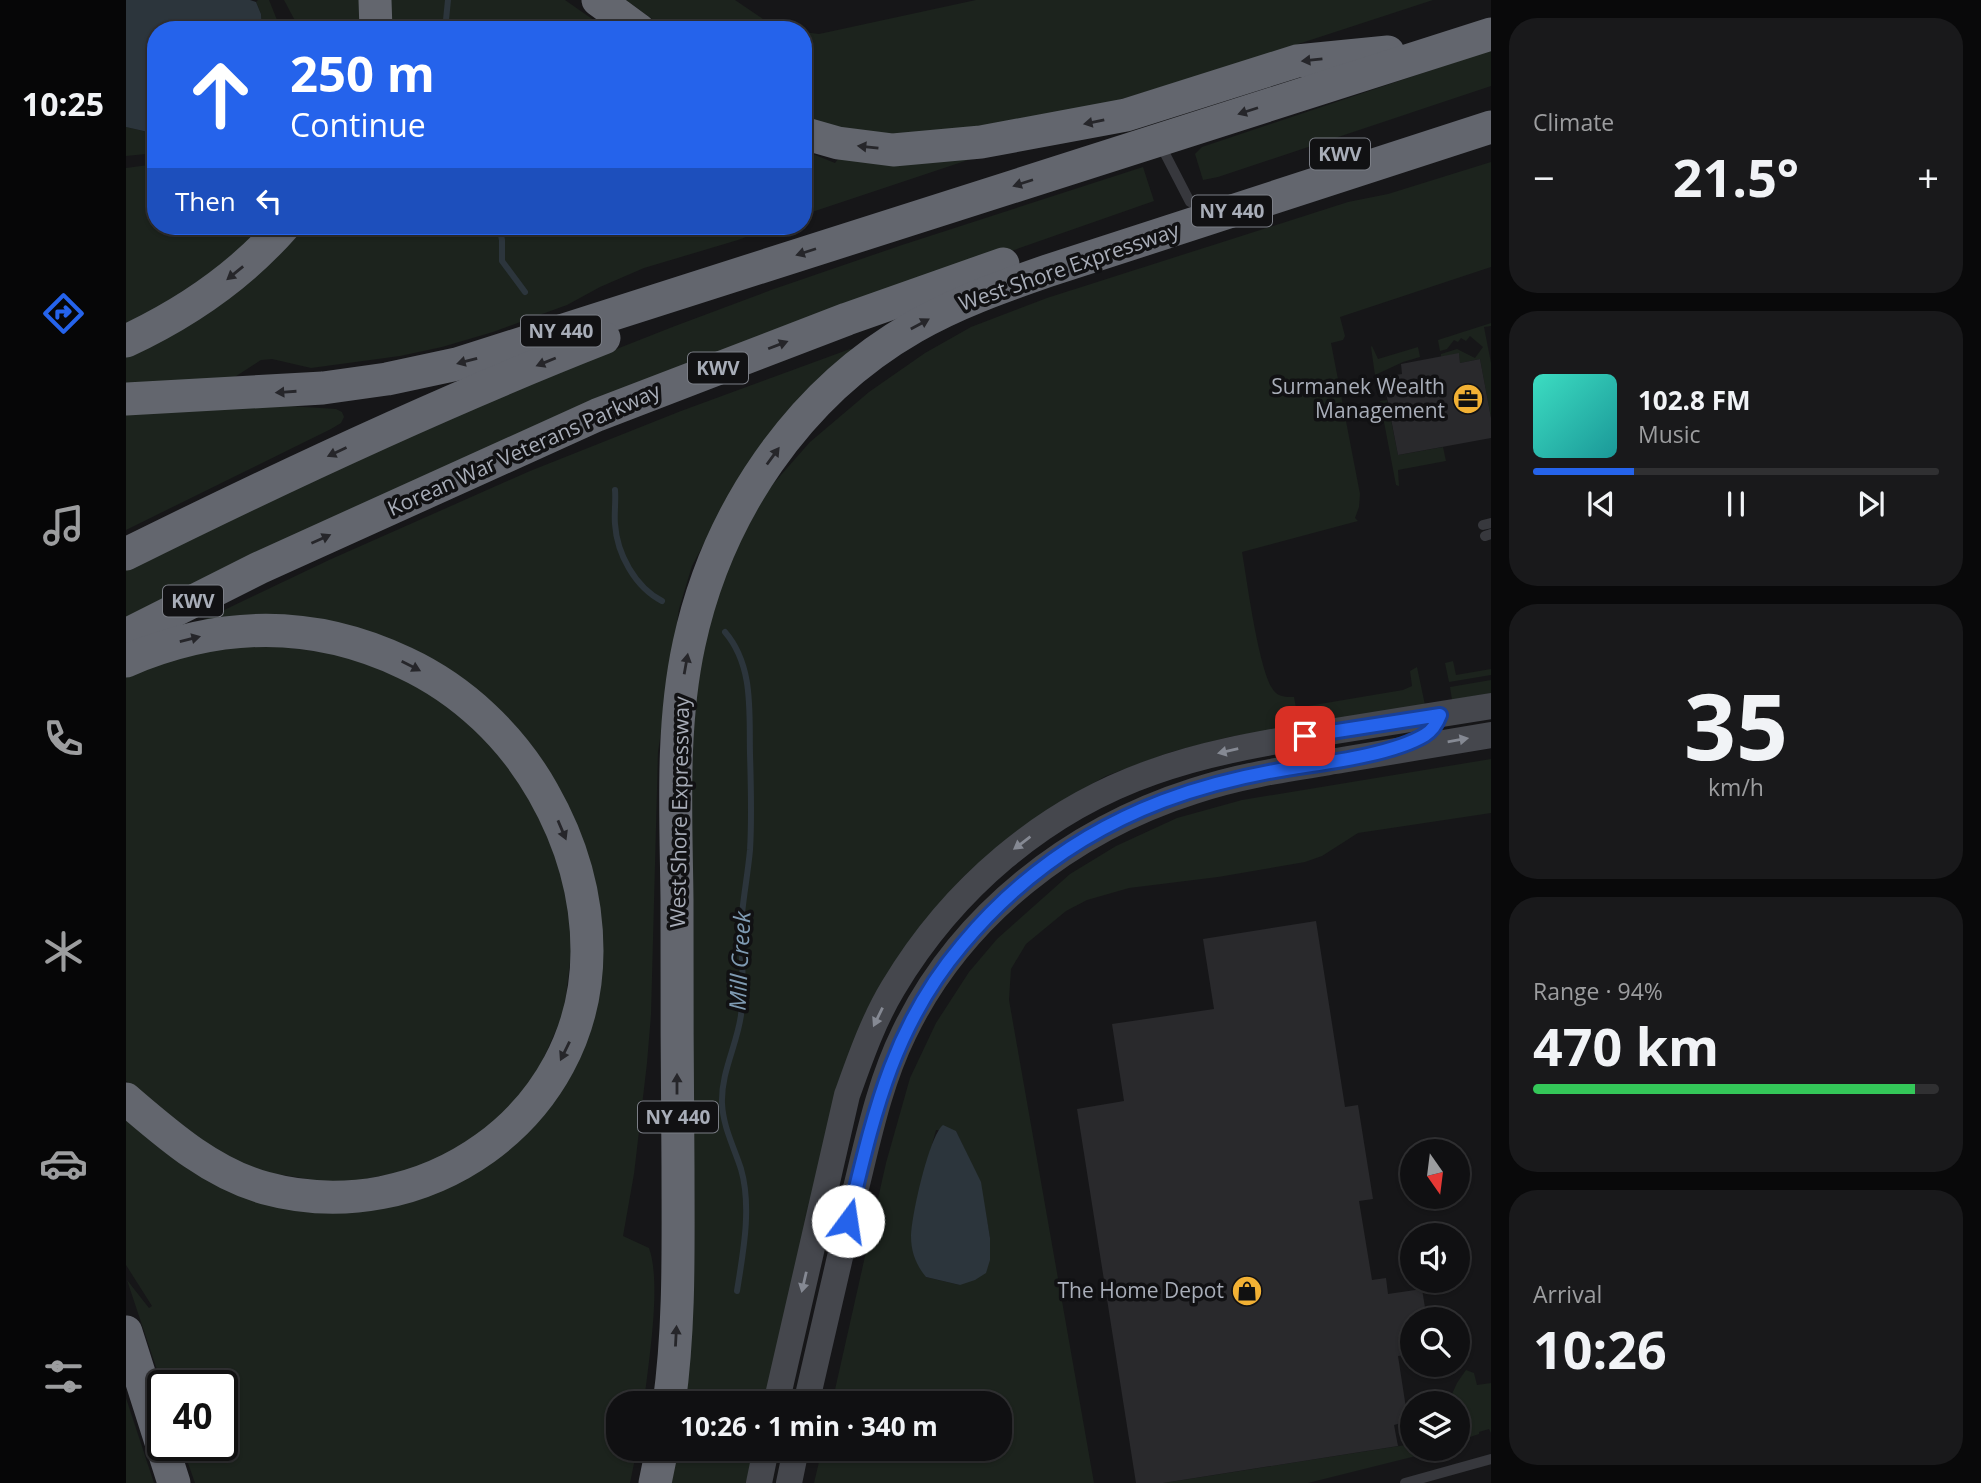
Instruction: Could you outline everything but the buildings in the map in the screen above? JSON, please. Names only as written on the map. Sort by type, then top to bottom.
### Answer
[{"type":"highway","points":[[375,0],[376,21]]},
{"type":"highway","points":[[598,0],[627,21]]},
{"type":"highway","name":"NY 440","points":[[126,399],[289,392],[410,375],[492,354],[1491,33]]},
{"type":"highway","points":[[812,136],[838,143],[893,150],[981,142],[1126,115],[1297,61],[1453,45]]},
{"type":"highway","name":"Korean War Veterans Parkway","points":[[126,635],[259,568],[597,415],[933,287],[1491,105]]},
{"type":"highway","name":"West Shore Expressway","points":[[671,1391],[678,1261],[676,830],[677,754],[683,680],[689,644],[708,578],[736,513],[755,481],[797,425],[844,377],[888,343],[947,309],[1047,271],[1491,127]]},
{"type":"highway","points":[[126,341],[207,295],[246,264],[275,235]]},
{"type":"highway","points":[[126,554],[380,432],[635,326],[765,265]]},
{"type":"highway","points":[[126,661],[173,644],[214,634],[289,631],[340,639],[364,646],[416,668],[445,685],[468,702],[510,744],[553,809],[579,878],[584,903],[587,954],[581,1000],[569,1042],[547,1084],[533,1103],[501,1136],[479,1153],[458,1167],[416,1185],[365,1197],[340,1198],[314,1197],[264,1188],[240,1179],[194,1154],[126,1099]]},
{"type":"highway","points":[[126,1332],[174,1483]]},
{"type":"highway","points":[[655,1483],[660,1461]]},
{"type":"street","points":[[779,1391],[848,1095],[876,1021],[892,989],[921,947],[961,898],[988,871],[1016,847],[1078,805],[1151,772],[1226,751],[1491,706]]},
{"type":"street","points":[[1343,760],[1420,738],[1431,731],[1440,715]]},
{"type":"street","points":[[809,1391],[877,1102],[904,1033],[940,974],[962,945],[1010,894],[1068,849],[1098,830],[1195,790],[1283,770],[1491,735]]},
{"type":"street","points":[[1278,741],[1283,770]]},
{"type":"street","points":[[759,1483],[764,1461]]},
{"type":"street","points":[[789,1483],[794,1461]]},
{"type":"lane","points":[[1158,140],[1190,202]]},
{"type":"lane","points":[[1405,1483],[1446,1478],[1491,1458]]},
{"type":"shaded area","points":[[126,0],[256,2],[261,21],[147,21],[147,132],[126,127]]},
{"type":"shaded area","points":[[269,0],[277,21],[261,21],[256,2]]},
{"type":"shaded area","points":[[284,0],[363,0],[362,21],[295,21]]},
{"type":"shaded area","points":[[385,0],[565,0],[595,21],[386,21]]},
{"type":"shaded area","points":[[626,0],[735,0],[768,21],[655,21]]},
{"type":"shaded area","points":[[976,0],[1433,0],[1095,107],[1029,120],[894,136],[849,131],[812,121],[812,33],[819,34]]},
{"type":"shaded area","points":[[1491,50],[1491,86],[1203,180],[1195,154],[1202,147]]},
{"type":"shaded area","points":[[126,127],[147,132],[147,154],[126,156]]},
{"type":"shaded area","points":[[812,154],[835,163],[842,154],[980,156],[812,212]]},
{"type":"shaded area","points":[[1491,162],[1491,267],[1340,317],[1345,336],[1343,340],[1331,343],[1360,494],[1355,518],[1358,521],[1242,552],[1263,666],[1276,693],[1294,697],[1296,708],[1403,690],[1412,686],[1410,671],[1417,667],[1425,705],[1229,737],[1171,752],[1106,776],[1053,806],[1010,836],[963,877],[926,919],[821,1155],[767,1391],[680,1391],[695,694],[717,586],[766,492],[810,442],[869,392],[925,353],[971,327],[1047,298],[1348,202],[1388,194]]},
{"type":"shaded area","points":[[147,165],[147,235],[261,235],[247,248],[126,329],[126,168]]},
{"type":"shaded area","points":[[1143,167],[1154,201],[763,338],[126,619],[126,568],[251,507],[510,391],[771,290]]},
{"type":"shaded area","points":[[282,235],[751,235],[644,268],[567,305],[493,332],[400,356],[311,368],[272,359],[261,360],[227,382],[126,388],[126,349]]},
{"type":"shaded area","points":[[1491,323],[1491,326],[1484,327],[1491,363],[1491,418],[1480,359],[1460,363],[1459,354],[1441,357],[1441,354],[1457,349],[1475,358],[1483,347],[1470,336],[1466,341],[1461,338],[1458,342],[1454,340],[1447,349],[1440,351],[1438,340]]},
{"type":"shaded area","points":[[1372,346],[1378,359],[1418,347],[1420,357],[1375,375]]},
{"type":"shaded area","points":[[853,350],[732,491],[692,566],[679,609],[658,752],[651,1015],[647,1063],[634,1174],[623,1236],[649,1248],[654,1282],[653,1324],[645,1391],[606,1391],[606,1461],[635,1461],[630,1483],[195,1483],[187,1461],[238,1461],[238,1370],[157,1370],[127,1280],[149,1308],[152,1306],[126,1265],[126,1111],[182,1157],[381,1204],[562,1077],[585,859],[440,671],[197,623],[329,560],[530,471],[681,411]]},
{"type":"shaded area","points":[[1387,400],[1398,455],[1443,447],[1446,461],[1398,470],[1399,486],[1396,485],[1380,401]]},
{"type":"shaded area","points":[[273,405],[336,409],[342,412],[344,417],[341,423],[331,429],[126,530],[126,410]]},
{"type":"shaded area","points":[[270,645],[343,655],[410,682],[440,700],[473,726],[504,760],[528,794],[563,872],[573,938],[564,1012],[539,1069],[517,1101],[481,1135],[420,1168],[340,1184],[257,1171],[220,1154],[126,1081],[126,676],[194,650]]},
{"type":"shaded area","points":[[1453,661],[1456,675],[1491,669],[1491,675],[1449,682],[1445,663]]},
{"type":"shaded area","points":[[1491,680],[1491,693],[1452,700],[1450,687]]},
{"type":"shaded area","points":[[1491,759],[1491,813],[1358,833],[1322,856],[1305,862],[1218,877],[1129,888],[1087,900],[1066,911],[1026,944],[1011,969],[1009,1000],[1094,1483],[814,1483],[819,1461],[1012,1461],[1012,1391],[835,1391],[886,1163],[910,1078],[936,1023],[969,972],[997,939],[1070,874],[1116,846],[1177,818],[1242,800]],"holes":[[[936,1130],[956,1131],[980,1182],[990,1238],[960,1285],[926,1277],[917,1200]]]},
{"type":"shaded area","points":[[943,1125],[956,1131],[981,1182],[990,1238],[990,1260],[986,1273],[960,1285],[926,1277],[919,1268],[911,1242],[914,1212],[922,1178],[932,1144]]},
{"type":"shaded area","points":[[1470,1372],[1474,1373],[1477,1385],[1491,1383],[1491,1433],[1489,1429],[1470,1437],[1470,1391],[1453,1391],[1461,1377],[1470,1377]]},
{"type":"shaded area","points":[[126,1398],[154,1483],[126,1483]]},
{"type":"shaded area","points":[[1400,1446],[1400,1460],[1308,1483],[1163,1483]]},
{"type":"shaded area","points":[[670,1461],[751,1461],[746,1483],[665,1483]]},
{"type":"waterway","name":"Mill Creek","points":[[446,21],[448,0]]},
{"type":"waterway","name":"Mill Creek","points":[[501,235],[502,261],[525,292]]},
{"type":"waterway","name":"Mill Creek","points":[[615,490],[615,524],[619,547],[636,578],[652,595],[662,601]]},
{"type":"waterway","name":"Mill Creek","points":[[725,632],[734,645],[745,674],[750,722],[751,826],[741,927],[742,1002],[739,1026],[722,1092],[723,1112],[741,1169],[746,1199],[737,1291]]},
{"type":"place","name":"Surmanek Wealth Management","points":[[1468,399]]},
{"type":"place","name":"The Home Depot","points":[[1247,1291]]},
{"type":"route","points":[[848,1221],[877,1102],[904,1033],[921,1002],[962,945],[1010,894],[1068,849],[1129,815],[1226,781],[1343,760],[1420,738],[1431,731],[1440,715],[1305,736]]}]
